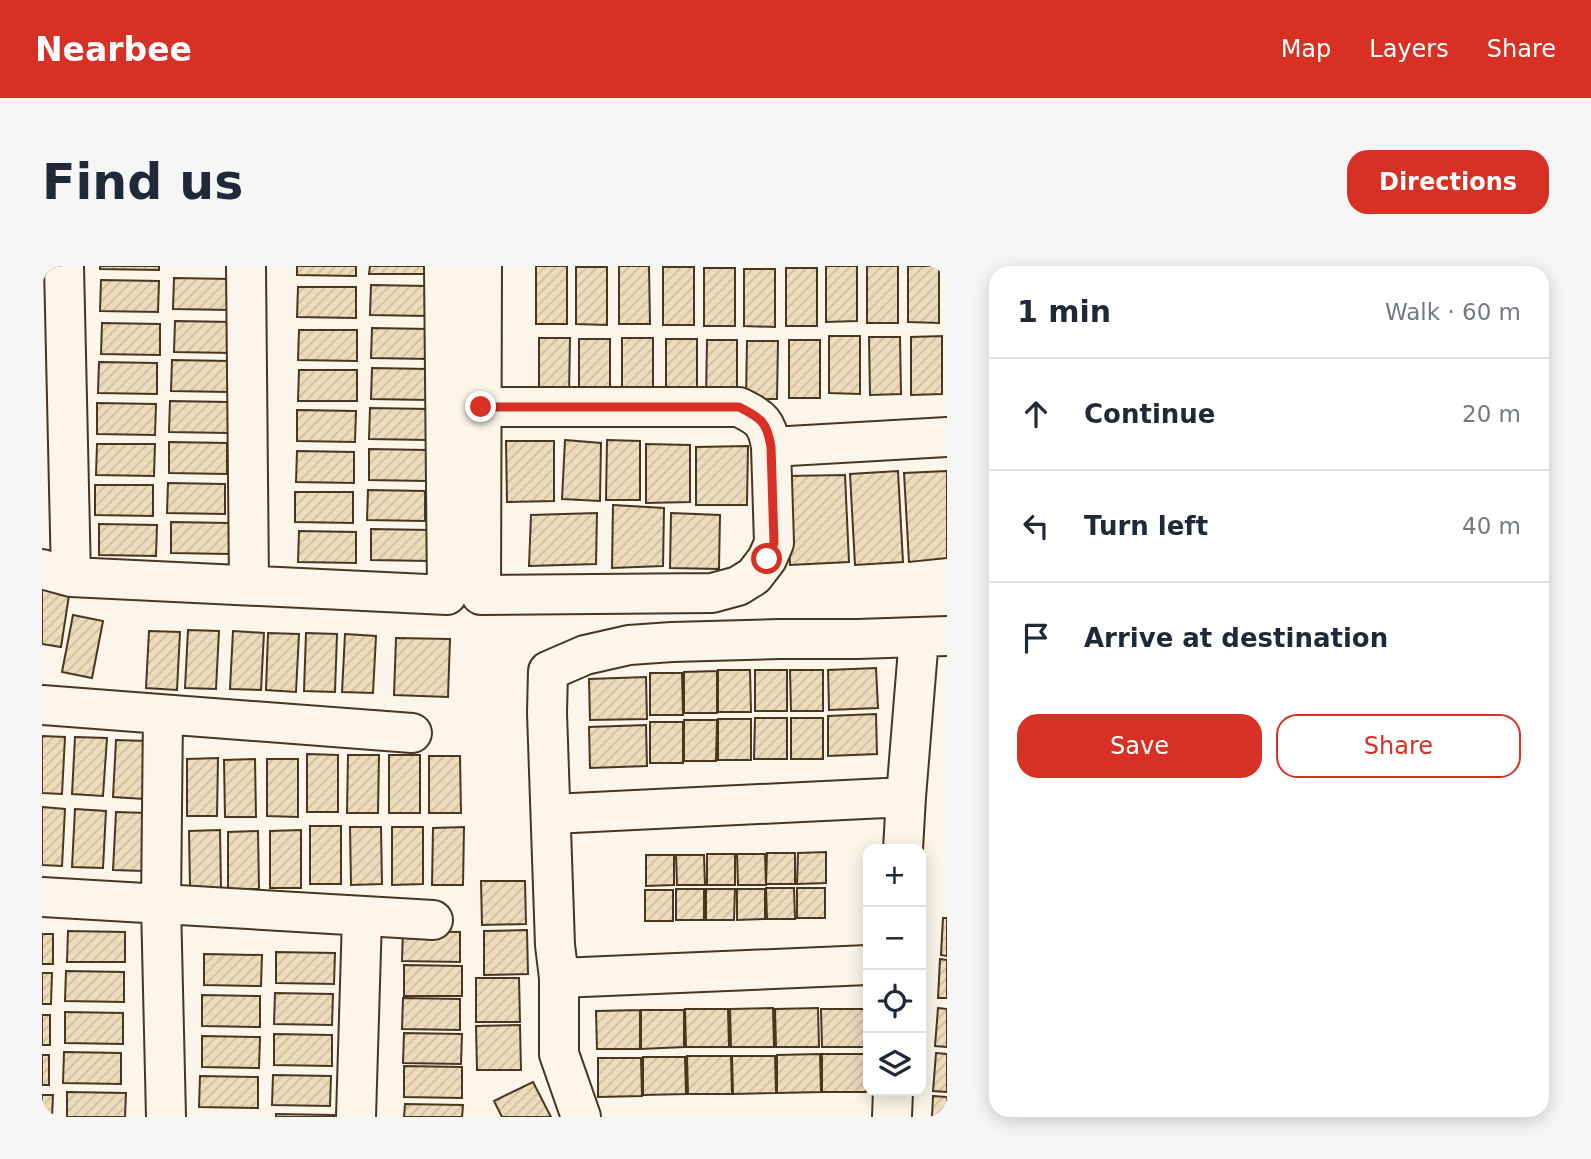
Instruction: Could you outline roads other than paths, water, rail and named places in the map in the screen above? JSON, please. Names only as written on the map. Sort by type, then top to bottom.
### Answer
[{"type":"street","points":[[64,266],[57,573],[447,595],[444,266]]},
{"type":"street","points":[[246,266],[249,584]]},
{"type":"street","points":[[481,407],[739,407],[758,416],[768,433],[771,447],[774,543],[767,559],[754,576],[738,586],[712,593],[481,595],[481,407],[482,266]]},
{"type":"street","points":[[771,447],[947,437]]},
{"type":"street","points":[[581,1117],[559,1054],[559,978],[555,945],[547,713],[548,671],[585,656],[629,645],[933,636],[906,797],[903,844]]},
{"type":"street","points":[[42,705],[412,733]]},
{"type":"street","points":[[163,715],[161,904],[166,1117]]},
{"type":"street","points":[[551,814],[906,797]]},
{"type":"street","points":[[42,897],[433,920]]},
{"type":"street","points":[[356,1117],[362,917]]},
{"type":"street","points":[[559,978],[863,965]]},
{"type":"street","points":[[892,1117],[893,1096]]}]
